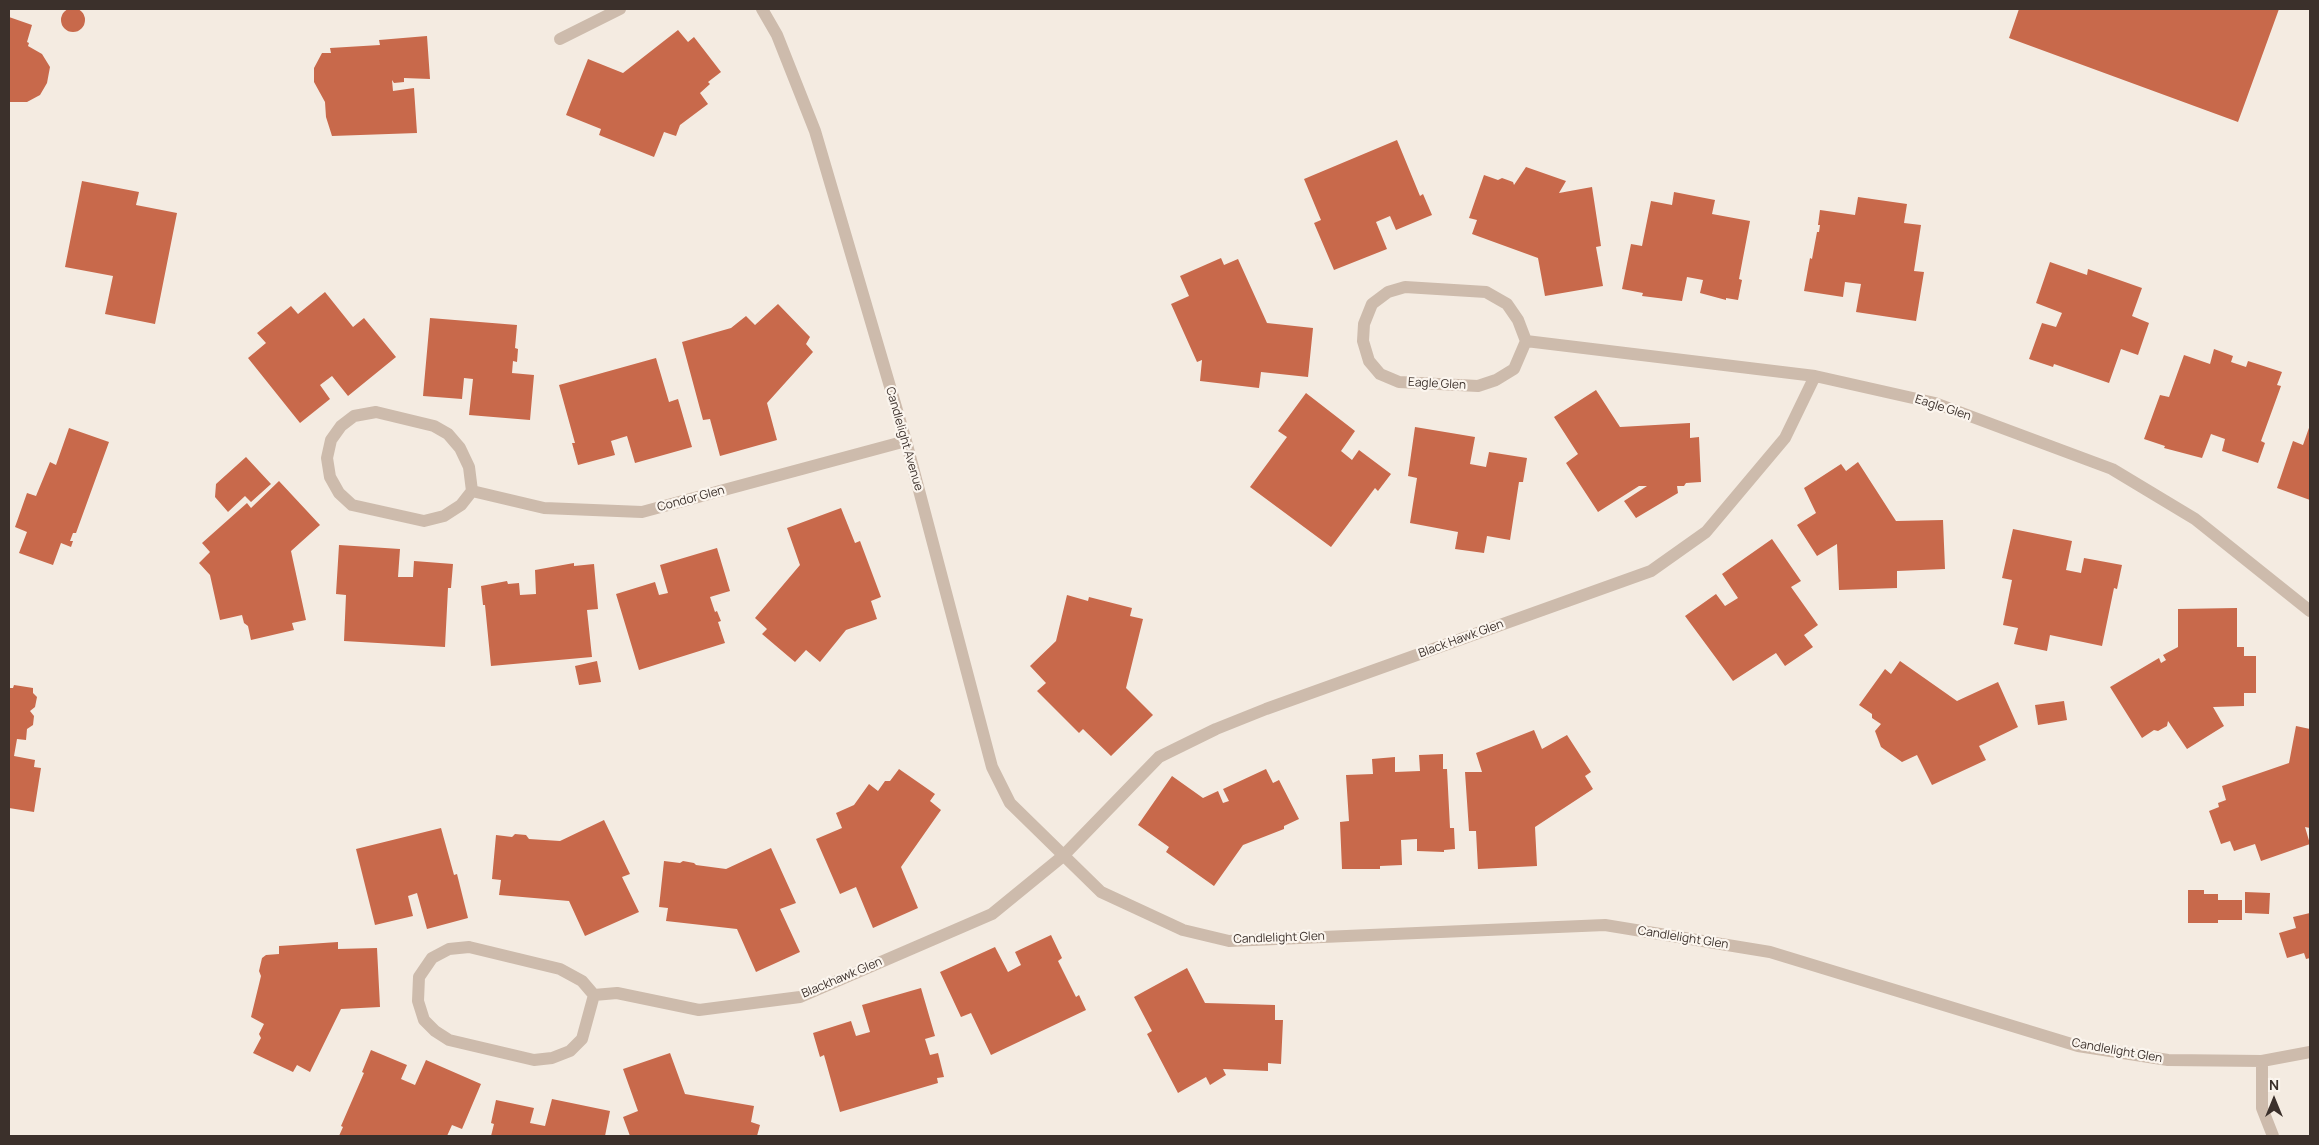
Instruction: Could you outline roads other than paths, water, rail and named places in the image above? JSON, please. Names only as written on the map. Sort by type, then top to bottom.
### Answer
[{"type":"street","points":[[560,39],[620,9]]},
{"type":"street","name":"Candlelight Avenue","points":[[762,9],[777,34],[815,130],[906,441],[992,767],[1010,803],[1063,856]]},
{"type":"street","name":"Eagle Glen","points":[[1405,287],[1486,292],[1507,304],[1518,320],[1526,341],[1514,369],[1496,380],[1478,386],[1399,382],[1380,374],[1369,361],[1363,341],[1364,324],[1372,304],[1388,292],[1405,287]]},
{"type":"street","name":"Eagle Glen","points":[[1526,341],[1815,376],[1935,403],[2112,470],[2195,519],[2310,611]]},
{"type":"street","name":"Black Hawk Glen","points":[[1063,856],[1159,758],[1208,733],[1266,709],[1651,571],[1706,532],[1749,482],[1785,438],[1815,376]]},
{"type":"street","points":[[376,412],[434,426],[448,434],[460,448],[468,466],[472,490],[461,505],[444,516],[424,521],[352,505],[339,493],[330,476],[327,458],[330,440],[341,426],[354,416],[376,412]]},
{"type":"street","name":"Condor Glen","points":[[472,490],[544,508],[642,512],[906,441]]},
{"type":"street","name":"Blackhawk Glen","points":[[594,995],[617,993],[699,1010],[800,997],[992,914],[1063,856]]},
{"type":"street","name":"Candlelight Glen","points":[[1063,856],[1101,892],[1183,930],[1229,941],[1605,926],[1770,952],[2078,1046],[2168,1060],[2262,1061],[2310,1052]]},
{"type":"street","points":[[468,947],[560,969],[582,981],[594,995],[582,1039],[570,1051],[561,1055],[534,1060],[449,1040],[434,1032],[424,1020],[418,1001],[419,977],[432,958],[449,949],[468,947]]},
{"type":"street","points":[[2262,1061],[2262,1108],[2273,1136]]}]
